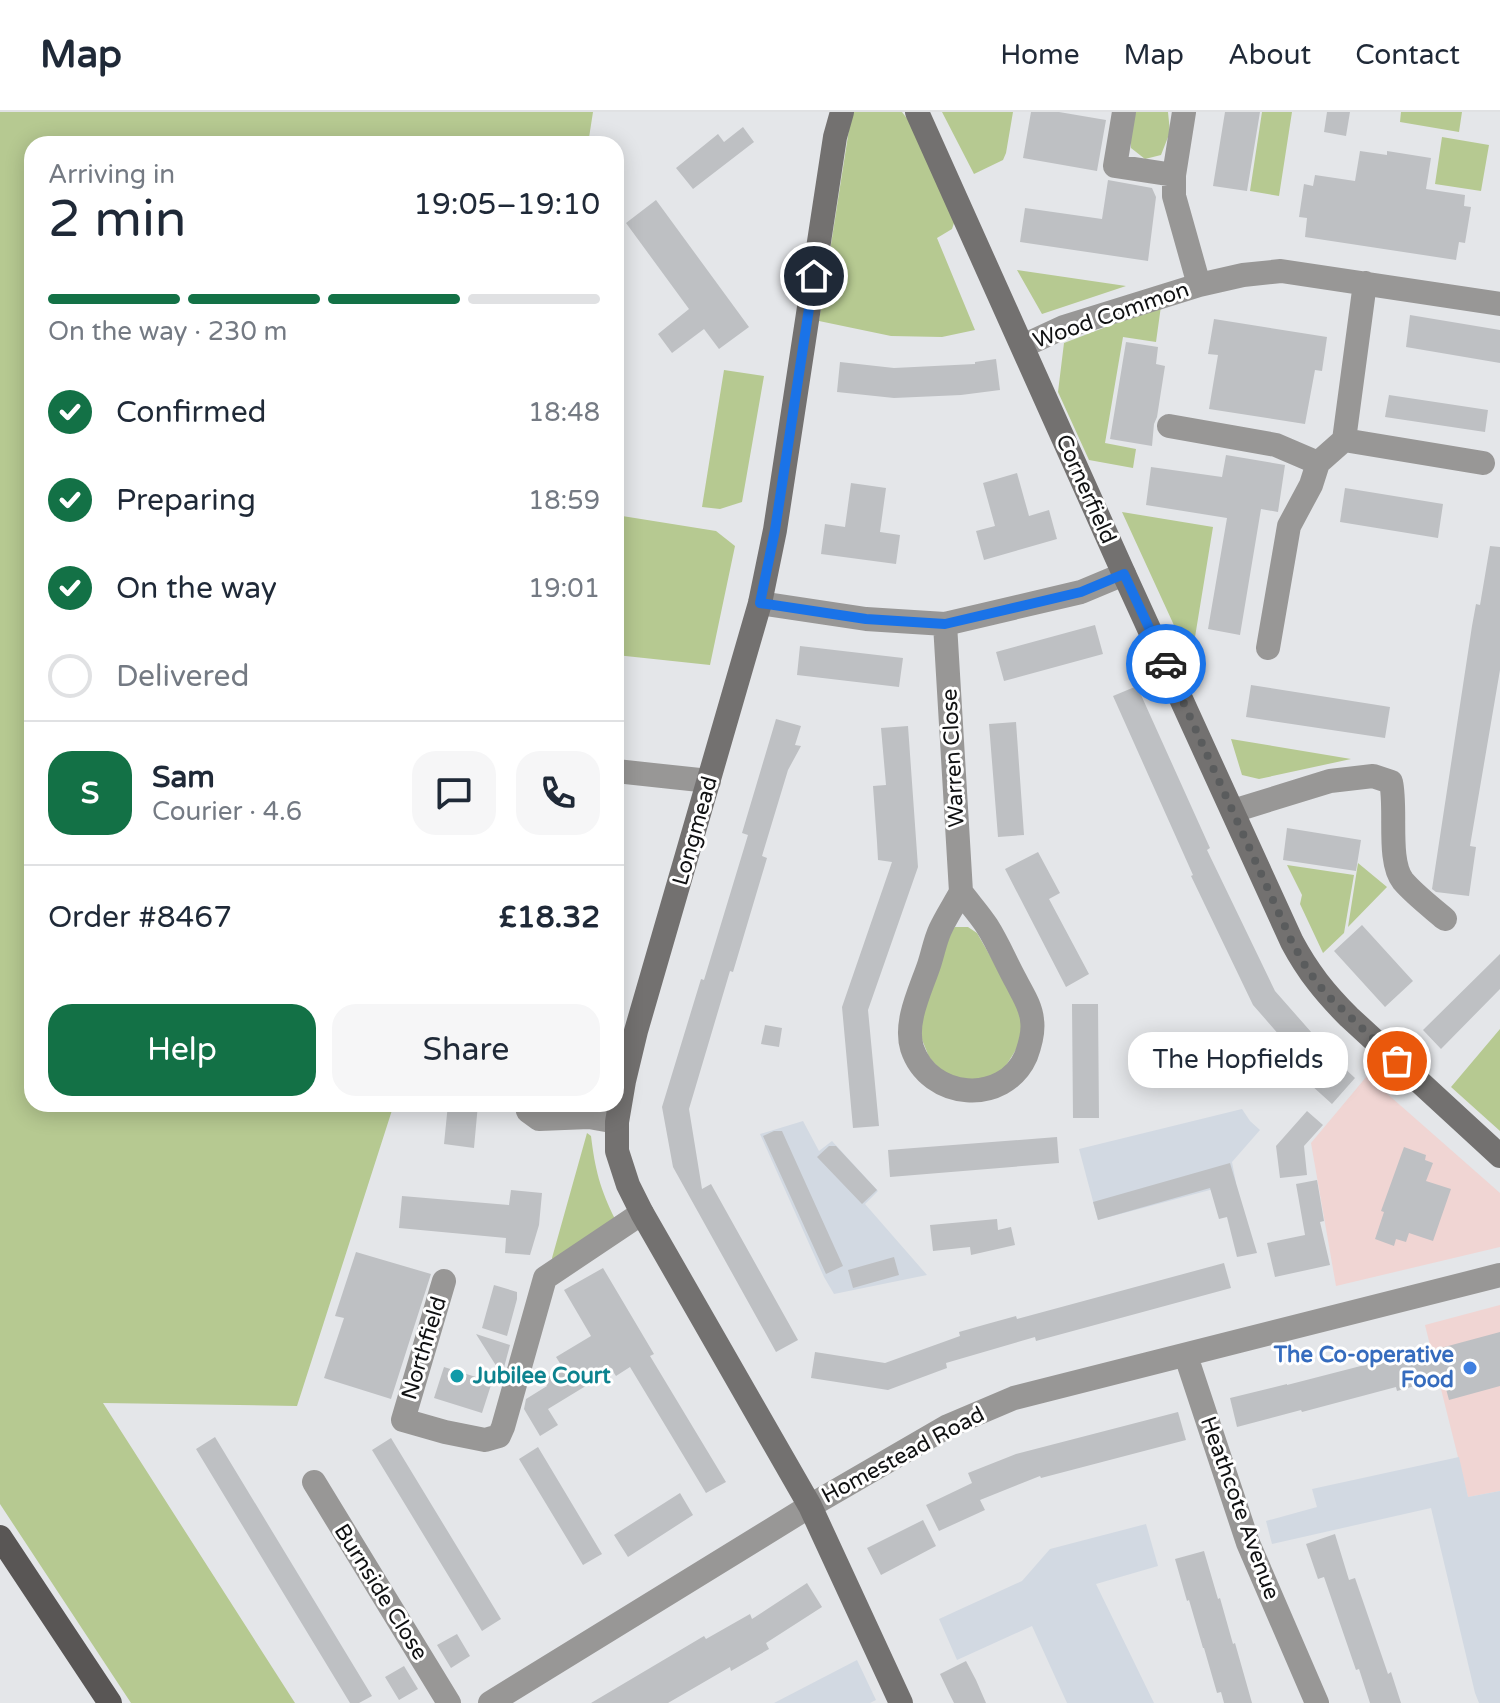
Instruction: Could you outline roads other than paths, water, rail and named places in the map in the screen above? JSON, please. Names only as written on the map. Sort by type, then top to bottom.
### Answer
[{"type":"main road","points":[[0,1537],[110,1703]]},
{"type":"street","name":"Longmead","points":[[624,1088],[636,1031],[760,603],[775,530],[835,137],[842,112]]},
{"type":"street","name":"Cornerfield","points":[[917,112],[1124,574],[1307,969],[1326,994],[1500,1156]]},
{"type":"street","points":[[1124,112],[1115,166],[1174,175]]},
{"type":"street","name":"Wood Common","points":[[1184,112],[1174,175],[1174,196],[1199,285]]},
{"type":"street","name":"Wood Common","points":[[1023,346],[1064,327],[1199,285],[1243,275],[1281,271],[1500,304]]},
{"type":"street","points":[[1268,648],[1289,526],[1311,485],[1318,463],[1344,440],[1365,283]]},
{"type":"street","points":[[1169,426],[1276,445],[1318,463]]},
{"type":"street","points":[[1344,440],[1483,463]]},
{"type":"street","points":[[760,603],[866,619],[945,624],[1081,592],[1124,574]]},
{"type":"street","name":"Warren Close","points":[[945,624],[961,892]]},
{"type":"street","points":[[624,772],[709,781]]},
{"type":"street","points":[[1233,811],[1330,781],[1373,776],[1391,782],[1395,865],[1402,879],[1445,919]]},
{"type":"street","points":[[961,892],[987,927],[1027,1003],[1033,1021],[1031,1043],[1023,1063],[1011,1078],[998,1086],[981,1089],[961,1090],[940,1083],[931,1076],[912,1048],[910,1031],[940,930],[961,892]]},
{"type":"street","points":[[529,1112],[539,1119],[589,1117],[617,1122]]},
{"type":"street","name":"Longmead","points":[[619,1112],[617,1151],[628,1185],[810,1506],[901,1703]]},
{"type":"street","name":"Northfield","points":[[444,1281],[403,1420],[485,1440],[499,1436],[545,1278],[642,1213]]},
{"type":"street","name":"Homestead Road","points":[[490,1703],[810,1506],[948,1426],[1014,1398],[1500,1275]]},
{"type":"street","name":"Heathcote Avenue","points":[[1186,1356],[1248,1543],[1317,1703]]},
{"type":"street","name":"Burnside Close","points":[[314,1482],[449,1703]]},
{"type":"place","name":"The Hopfields","points":[[1397,1061]]},
{"type":"place","name":"The Co-operative Food","points":[[1470,1368]]},
{"type":"place","name":"Jubilee Court","points":[[457,1376]]}]
